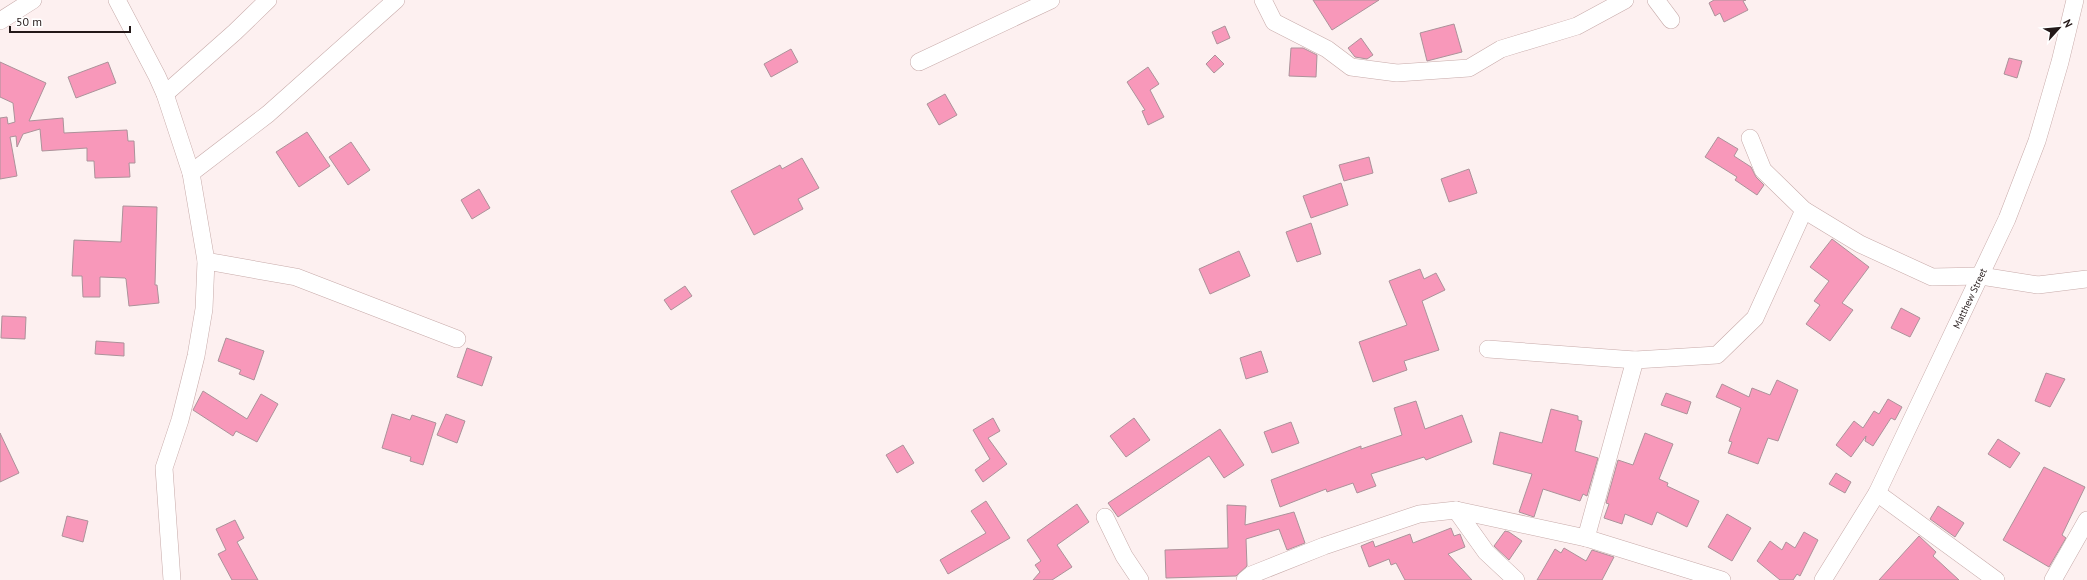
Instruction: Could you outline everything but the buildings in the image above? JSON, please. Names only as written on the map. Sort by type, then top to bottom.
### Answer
[{"type":"street","points":[[0,21],[32,0]]},
{"type":"street","points":[[117,0],[165,94],[192,173],[206,261],[204,309],[196,356],[180,420],[164,468],[172,580]]},
{"type":"street","points":[[165,94],[235,32],[268,0]]},
{"type":"street","points":[[192,173],[268,114],[396,0]]},
{"type":"street","points":[[919,62],[1051,0]]},
{"type":"street","points":[[1263,0],[1274,22],[1327,48],[1351,67],[1397,73],[1469,68],[1501,49],[1577,26],[1625,0]]},
{"type":"street","points":[[1656,0],[1671,20]]},
{"type":"street","name":"Matthew Street","points":[[1823,580],[1877,493],[2007,219],[2037,141],[2060,62],[2075,0]]},
{"type":"street","points":[[1750,138],[1763,170],[1804,210],[1860,244],[1932,276],[1981,276],[2038,285],[2087,279]]},
{"type":"street","points":[[1488,349],[1635,360],[1717,355],[1755,318],[1804,210]]},
{"type":"street","points":[[206,261],[296,277],[457,339]]},
{"type":"street","points":[[1586,538],[1635,360]]},
{"type":"street","points":[[1877,493],[1996,580]]},
{"type":"street","points":[[1456,510],[1486,552],[1516,580]]},
{"type":"street","points":[[1245,580],[1251,575],[1324,546],[1419,514],[1456,510],[1586,538],[1722,580]]},
{"type":"street","points":[[1105,517],[1124,556],[1140,580]]},
{"type":"street","points":[[2053,580],[2087,520]]}]
